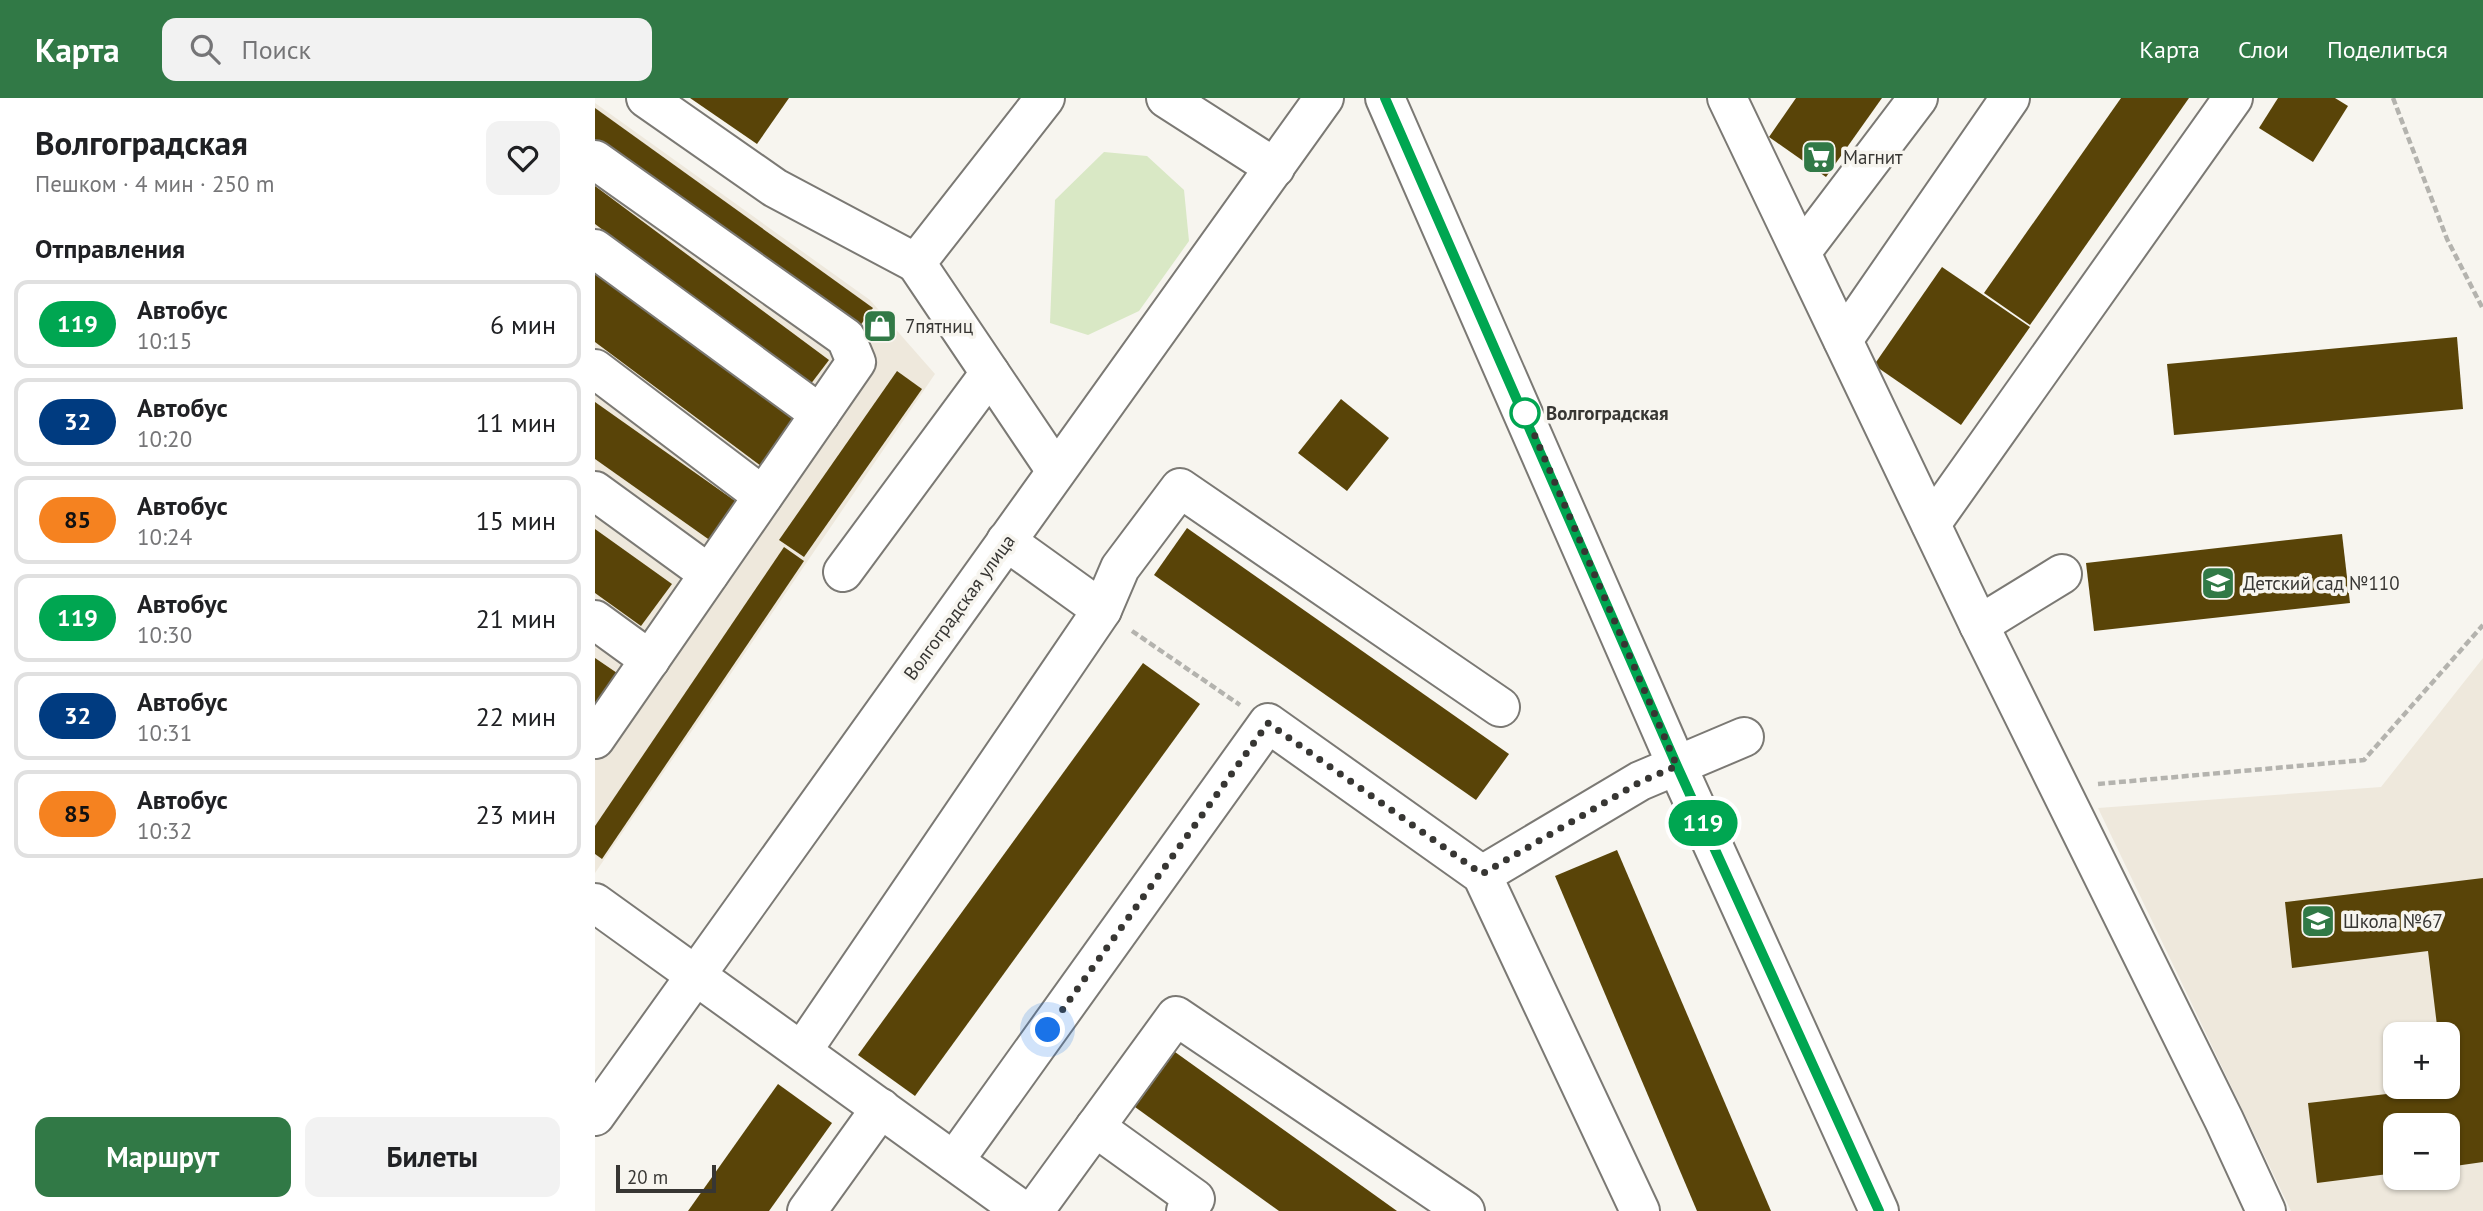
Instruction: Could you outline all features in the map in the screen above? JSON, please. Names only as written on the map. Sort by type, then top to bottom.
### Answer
[{"type":"main road","points":[[646,98],[775,188],[916,263],[1056,471]]},
{"type":"main road","points":[[916,263],[1045,98]]},
{"type":"main road","points":[[1166,98],[1275,167]]},
{"type":"main road","name":"Волгоградская улица","points":[[595,1115],[1324,98]]},
{"type":"main road","points":[[1385,98],[1677,766],[1879,1211]]},
{"type":"main road","points":[[1802,251],[1918,98]]},
{"type":"main road","points":[[1843,340],[2010,98]]},
{"type":"main road","points":[[1931,524],[2233,98]]},
{"type":"main road","points":[[1743,108],[1802,251],[1843,340],[1979,625],[2224,1120],[2266,1211]]},
{"type":"main road","points":[[595,160],[846,338],[856,362],[595,740]]},
{"type":"main road","points":[[595,249],[820,414]]},
{"type":"main road","points":[[595,369],[763,496]]},
{"type":"main road","points":[[843,572],[990,373]]},
{"type":"main road","points":[[801,1051],[1102,610],[1120,568],[1180,488],[1500,707]]},
{"type":"main road","points":[[595,491],[709,574]]},
{"type":"main road","points":[[1006,541],[1102,610]]},
{"type":"main road","points":[[1979,625],[2062,574]]},
{"type":"main road","points":[[595,620],[650,660]]},
{"type":"main road","points":[[954,1161],[1268,723],[1482,874],[1640,1211]]},
{"type":"main road","points":[[1482,874],[1640,782],[1744,737]]},
{"type":"main road","points":[[595,903],[1023,1211]]},
{"type":"main road","points":[[1034,1211],[1176,1016],[1465,1211]]},
{"type":"main road","points":[[807,1211],[881,1108]]},
{"type":"main road","points":[[1095,1127],[1197,1207]]},
{"type":"path","points":[[2393,98],[2447,239],[2483,309]]},
{"type":"path","points":[[1102,610],[1268,723]]},
{"type":"path","points":[[2059,788],[2364,760],[2483,625]]},
{"type":"shaded area","points":[[595,103],[870,300],[935,374],[595,873]]},
{"type":"shaded area","name":"Школа №67","points":[[2483,658],[2483,1211],[2291,1211],[2098,808],[2381,787]]},
{"type":"green space","points":[[1104,152],[1147,156],[1184,190],[1189,241],[1139,311],[1088,335],[1050,323],[1055,200]]},
{"type":"building","points":[[690,98],[789,98],[757,144]]},
{"type":"building","name":"Магнит","points":[[1796,98],[1882,98],[1826,177],[1769,137]]},
{"type":"building","points":[[2121,98],[2189,98],[2030,325],[1984,293]]},
{"type":"building","points":[[2278,98],[2335,98],[2348,106],[2313,162],[2259,128]]},
{"type":"building","points":[[595,108],[873,308],[857,330],[595,142]]},
{"type":"building","points":[[595,186],[829,360],[810,385],[595,224]]},
{"type":"building","points":[[1942,267],[2030,327],[1961,425],[1874,365]]},
{"type":"building","points":[[595,272],[795,421],[761,466],[595,342]]},
{"type":"building","points":[[2457,337],[2463,409],[2174,435],[2167,364]]},
{"type":"building","points":[[897,371],[922,389],[804,557],[779,540]]},
{"type":"building","points":[[1341,399],[1389,438],[1347,491],[1298,453]]},
{"type":"building","points":[[595,402],[738,503],[711,541],[595,459]]},
{"type":"building","points":[[1187,528],[1509,754],[1476,800],[1154,575]]},
{"type":"building","points":[[595,529],[672,584],[641,626],[595,593]]},
{"type":"building","name":"Детский сад №110","points":[[2342,534],[2350,603],[2094,631],[2086,563]]},
{"type":"building","points":[[784,547],[804,561],[602,859],[595,854],[595,826]]},
{"type":"building","points":[[595,658],[620,675],[595,710]]},
{"type":"building","points":[[1143,663],[1200,704],[915,1096],[858,1055]]},
{"type":"building","points":[[1617,850],[1771,1211],[1697,1211],[1555,876]]},
{"type":"building","points":[[2483,878],[2483,1162],[2460,1165],[2460,1113],[2383,1113],[2383,1175],[2317,1183],[2308,1103],[2383,1094],[2383,1099],[2460,1099],[2460,1022],[2437,1022],[2428,951],[2292,968],[2285,902]]},
{"type":"building","points":[[1175,1052],[1397,1211],[1279,1211],[1135,1107]]},
{"type":"building","points":[[778,1084],[832,1123],[769,1211],[688,1211]]},
{"type":"bus line","name":"119","points":[[1385,98],[1677,766],[1879,1211]]},
{"type":"place","name":"Магнит","points":[[1819,157]]},
{"type":"place","name":"7пятниц","points":[[880,326]]},
{"type":"place","name":"Волгоградская","points":[[1525,413]]},
{"type":"place","name":"Детский сад №110","points":[[2218,583]]},
{"type":"place","name":"Школа №67","points":[[2318,921]]},
{"type":"route","points":[[1048,1030],[1268,723],[1482,874],[1640,782],[1677,766],[1525,413]]}]
